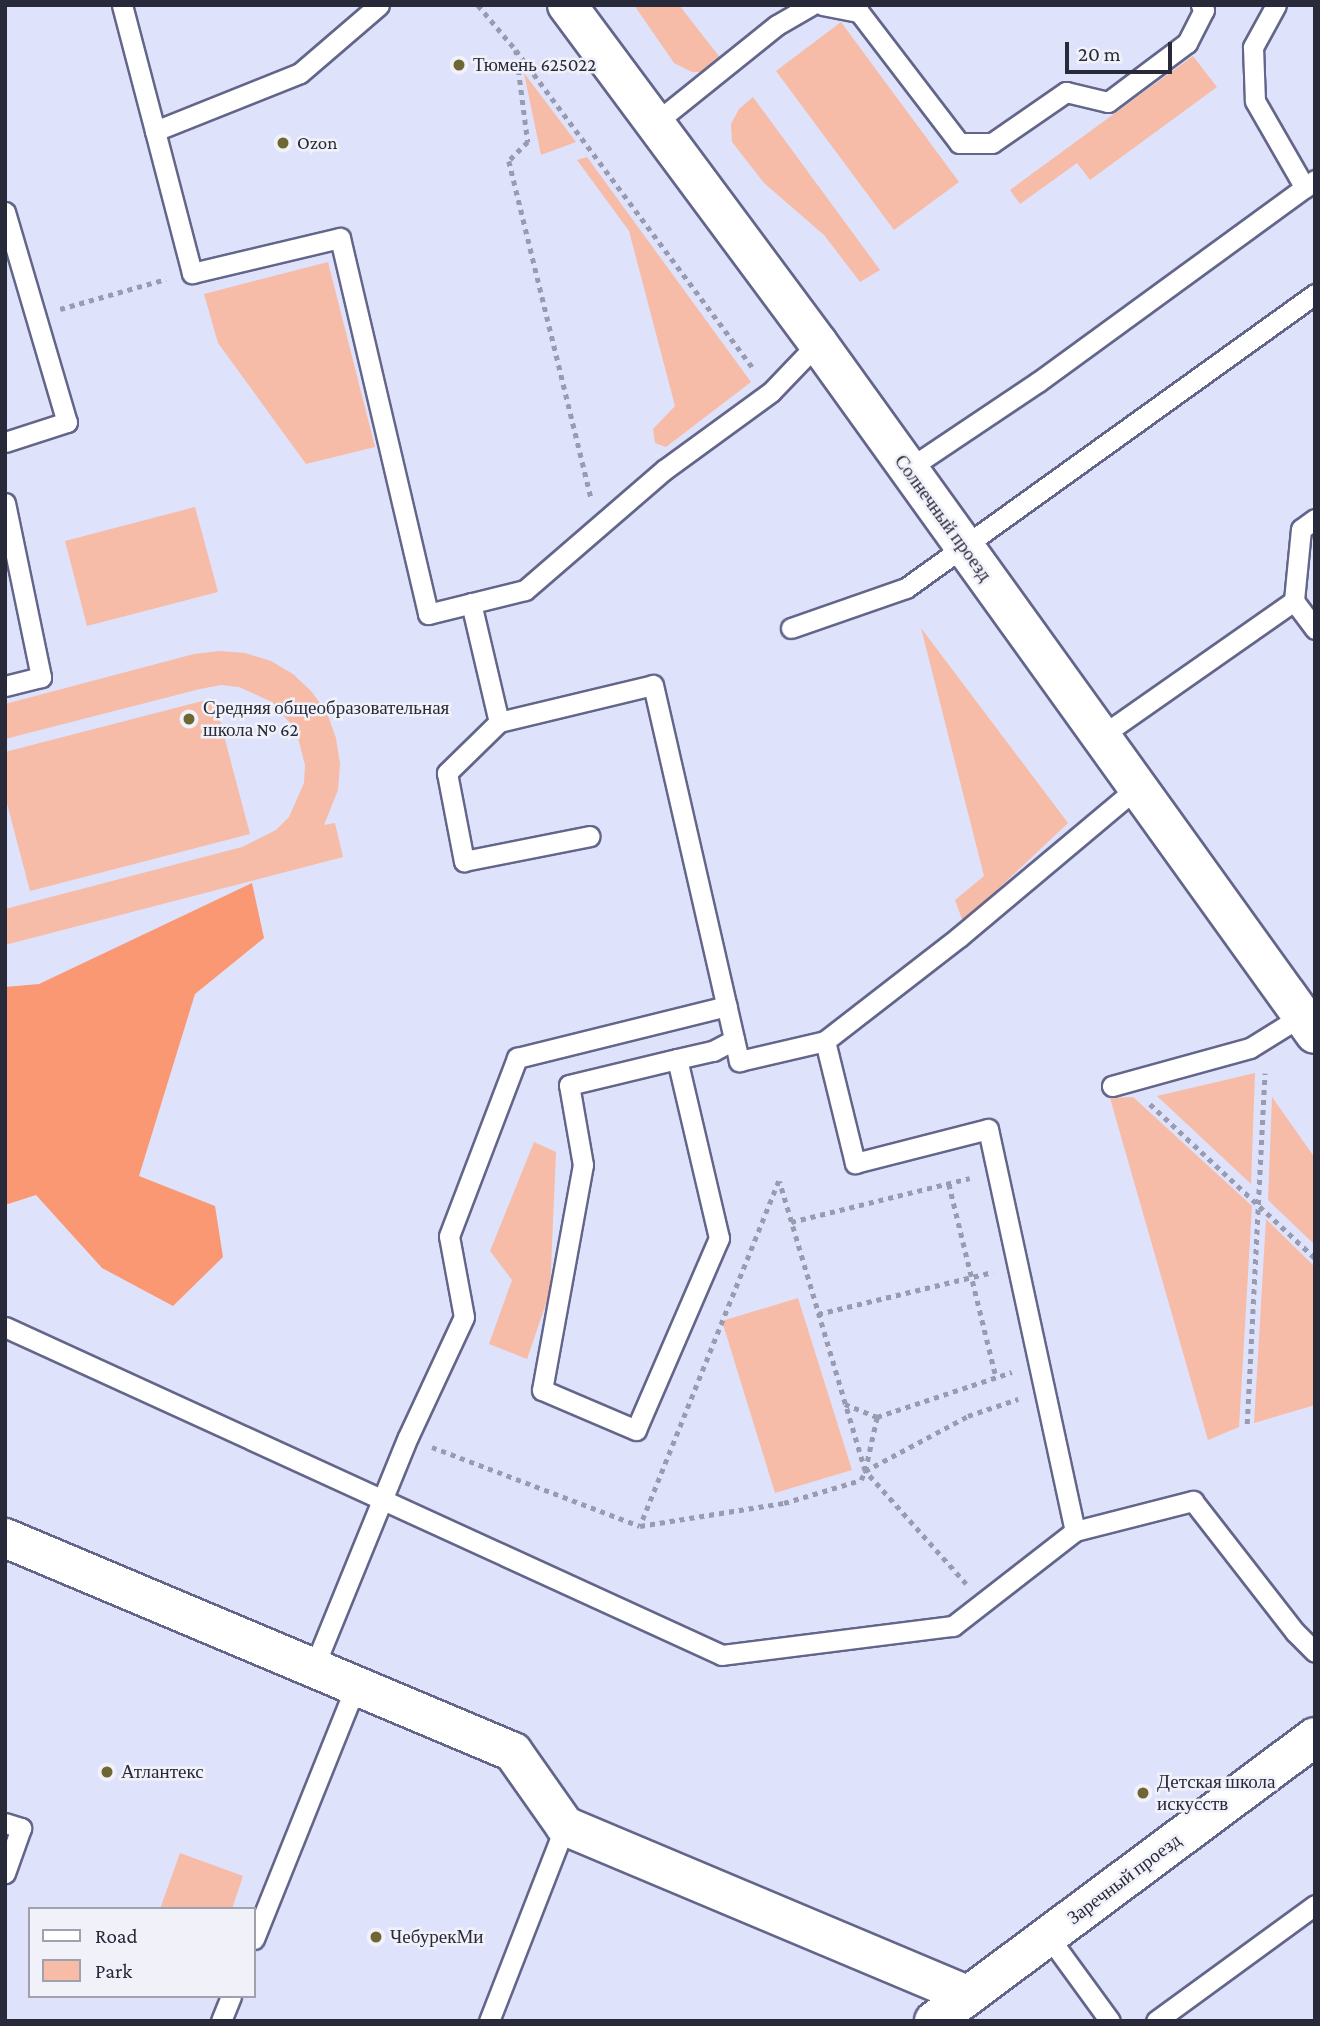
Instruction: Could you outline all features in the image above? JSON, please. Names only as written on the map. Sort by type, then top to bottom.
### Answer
[{"type":"street","name":"Солнечный проезд","points":[[567,5],[818,342],[1138,787],[1310,1019]]},
{"type":"street","points":[[5,1538],[513,1752],[565,1826],[968,1995]]},
{"type":"street","name":"Заречный проезд","points":[[934,2021],[1315,1737]]},
{"type":"lane","points":[[122,5],[192,273],[340,238],[428,614],[525,590],[664,470],[771,392],[818,342]]},
{"type":"lane","points":[[155,131],[300,73],[379,5]]},
{"type":"lane","points":[[655,123],[777,25],[811,5]]},
{"type":"lane","points":[[822,5],[859,12],[960,143],[992,143],[1066,92],[1108,102],[1186,43],[1204,10],[1201,5]]},
{"type":"lane","points":[[908,469],[1038,382],[1310,184],[1255,101],[1253,47],[1276,5]]},
{"type":"lane","points":[[5,212],[67,422],[5,442]]},
{"type":"lane","points":[[791,628],[906,588],[1315,294]]},
{"type":"lane","points":[[5,503],[41,677],[5,686]]},
{"type":"lane","points":[[1315,519],[1301,529],[1294,601],[1315,629]]},
{"type":"lane","points":[[1101,736],[1294,601]]},
{"type":"lane","points":[[471,603],[499,722]]},
{"type":"lane","points":[[590,836],[464,861],[447,773],[499,722],[653,685],[739,1061],[825,1041],[959,937],[1138,787]]},
{"type":"lane","points":[[314,1667],[408,1437],[464,1317],[449,1237],[517,1058],[727,1006]]},
{"type":"lane","points":[[1119,1084],[1250,1048],[1310,1019]]},
{"type":"lane","points":[[677,1059],[719,1238],[636,1430],[542,1390],[583,1165],[569,1085],[677,1059],[713,1051],[734,1040]]},
{"type":"lane","points":[[825,1041],[855,1163],[988,1129],[1075,1531]]},
{"type":"lane","points":[[5,1327],[722,1654],[953,1626],[1075,1531],[1194,1501],[1295,1632],[1315,1652]]},
{"type":"lane","points":[[256,1934],[356,1685]]},
{"type":"lane","points":[[5,1823],[21,1828],[5,1873]]},
{"type":"lane","points":[[489,2021],[565,1826]]},
{"type":"lane","points":[[1156,2021],[1315,1905]]},
{"type":"lane","points":[[1048,1936],[1110,2021]]},
{"type":"lane","points":[[221,2021],[229,1998]]},
{"type":"path","points":[[478,5],[516,50],[771,392]]},
{"type":"path","points":[[516,50],[528,142],[509,161],[598,528]]},
{"type":"path","points":[[36,316],[136,285],[192,273]]},
{"type":"path","points":[[1247,1424],[1265,1068]]},
{"type":"path","points":[[1119,1084],[1258,1204],[1315,1258]]},
{"type":"path","points":[[791,1222],[997,1172]]},
{"type":"path","points":[[640,1526],[779,1181],[865,1471],[983,1603]]},
{"type":"path","points":[[949,1184],[996,1377]]},
{"type":"path","points":[[818,1314],[1018,1266]]},
{"type":"path","points":[[845,1404],[877,1417],[1039,1363]]},
{"type":"path","points":[[865,1471],[968,1416],[1045,1391]]},
{"type":"path","points":[[408,1437],[640,1526],[784,1503],[861,1480],[877,1417]]},
{"type":"green space","points":[[634,5],[679,5],[722,60],[707,72],[692,72],[674,63]]},
{"type":"green space","points":[[841,22],[959,182],[894,230],[776,71]]},
{"type":"green space","points":[[1193,56],[1217,87],[1090,180],[1077,163],[1020,204],[1010,190]]},
{"type":"green space","points":[[524,73],[576,142],[541,155]]},
{"type":"green space","points":[[753,97],[880,270],[860,282],[824,235],[764,183],[732,142],[731,124],[739,109]]},
{"type":"green space","points":[[587,157],[751,382],[666,447],[655,443],[653,429],[675,406],[629,231],[577,160]]},
{"type":"green space","points":[[328,262],[375,447],[306,464],[218,343],[204,294]]},
{"type":"green space","points":[[195,507],[218,592],[87,626],[65,541]]},
{"type":"green space","points":[[921,628],[1068,823],[963,922],[955,900],[984,876]]},
{"type":"green space","points":[[219,651],[245,653],[271,661],[293,674],[312,692],[327,713],[336,738],[340,764],[338,790],[324,825],[335,823],[343,857],[5,945],[5,909],[242,847],[276,830],[289,817],[304,783],[305,765],[296,730],[272,702],[239,687],[221,685],[200,689],[5,739],[5,704],[194,654]]},
{"type":"green space","points":[[214,698],[250,834],[30,891],[5,796],[5,752]]},
{"type":"green space","points":[[1255,1073],[1251,1184],[1157,1096]]},
{"type":"green space","points":[[1133,1097],[1252,1206],[1239,1427],[1208,1440],[1110,1098]]},
{"type":"green space","points":[[1272,1097],[1315,1158],[1315,1245],[1268,1200]]},
{"type":"green space","points":[[534,1142],[556,1152],[550,1292],[527,1359],[489,1344],[512,1280],[490,1251]]},
{"type":"green space","points":[[1266,1219],[1315,1267],[1315,1405],[1254,1423]]},
{"type":"green space","points":[[798,1298],[852,1470],[775,1493],[722,1321]]},
{"type":"green space","points":[[180,1853],[243,1876],[233,1907],[161,1907]]},
{"type":"shaded area","points":[[252,883],[264,938],[195,994],[139,1176],[215,1206],[223,1257],[173,1306],[102,1268],[36,1195],[5,1205],[5,987],[39,984]]},
{"type":"place","name":"Тюмень 625022","points":[[459,65]]},
{"type":"place","name":"Ozon","points":[[283,143]]},
{"type":"place","name":"Средняя общеобразовательная школа № 62","points":[[189,719]]},
{"type":"place","name":"Атлантекс","points":[[107,1772]]},
{"type":"place","name":"Детская школа искусств","points":[[1143,1793]]},
{"type":"place","name":"ЧебурекМи","points":[[376,1937]]}]
